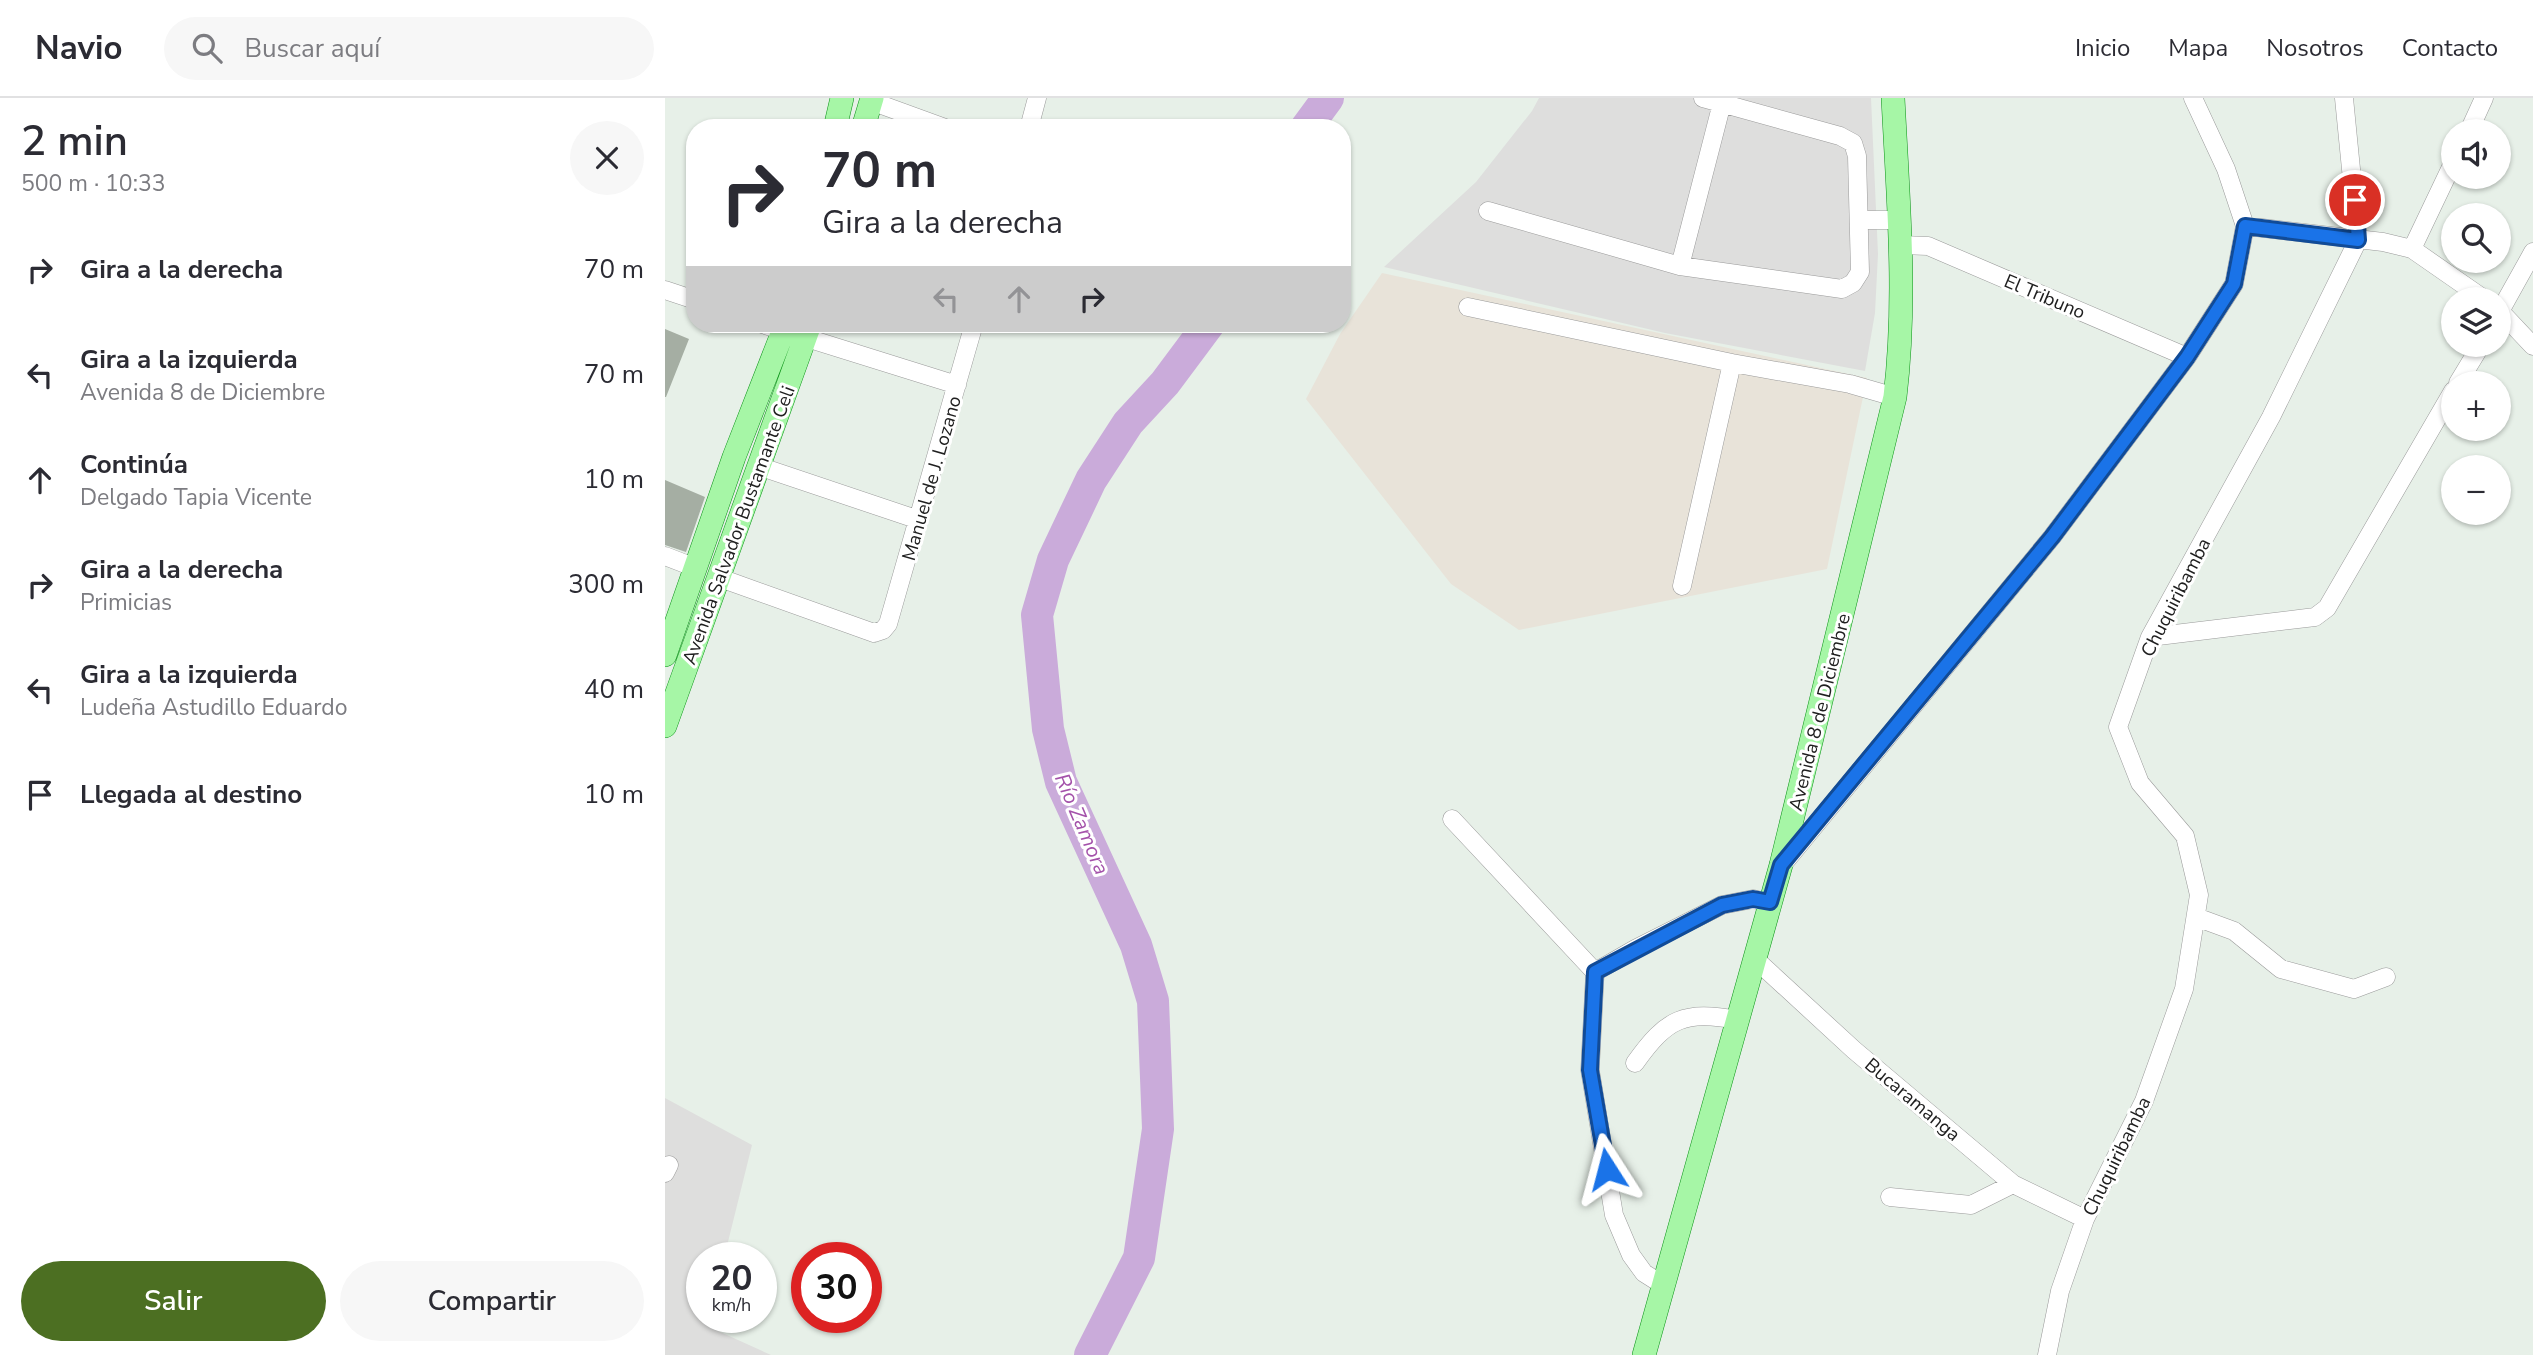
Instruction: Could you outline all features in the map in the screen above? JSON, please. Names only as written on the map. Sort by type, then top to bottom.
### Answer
[{"type":"main road","points":[[837,119],[842,98]]},
{"type":"main road","name":"Avenida 8 de Diciembre","points":[[1644,1355],[1781,865],[1895,397],[1901,353],[1901,245],[1893,98]]},
{"type":"main road","points":[[866,119],[871,100]]},
{"type":"main road","name":"Avenida Salvador Bustamante Celi","points":[[665,656],[775,333]]},
{"type":"main road","name":"Avenida Salvador Bustamante Celi","points":[[665,726],[669,702],[720,578],[807,333]]},
{"type":"street","points":[[1031,119],[1037,98]]},
{"type":"street","points":[[1488,211],[1680,266],[1842,289],[1853,283],[1860,272],[1857,156],[1853,143],[1840,136],[1703,98]]},
{"type":"street","points":[[1781,865],[2052,537],[2187,357],[2234,284],[2245,226],[2226,169],[2193,98]]},
{"type":"street","points":[[2344,98],[2358,240]]},
{"type":"street","points":[[2474,119],[2484,98]]},
{"type":"street","points":[[871,100],[921,119]]},
{"type":"street","points":[[1680,266],[1723,103]]},
{"type":"street","points":[[2412,249],[2441,188]]},
{"type":"street","points":[[1859,219],[1900,220]]},
{"type":"street","points":[[2245,226],[2412,249],[2467,287]]},
{"type":"street","name":"Chuquiribamba","points":[[2047,1355],[2060,1291],[2085,1219],[2144,1101],[2184,989],[2199,895],[2185,836],[2140,783],[2117,727],[2150,637],[2271,417],[2358,240]]},
{"type":"street","name":"El Tribuno","points":[[1901,245],[1928,246],[2187,357]]},
{"type":"street","points":[[2511,291],[2533,252]]},
{"type":"street","points":[[665,290],[686,297]]},
{"type":"street","points":[[1468,307],[1732,363],[1850,384],[1895,397]]},
{"type":"street","points":[[2511,323],[2533,346]]},
{"type":"street","points":[[814,333],[957,385]]},
{"type":"street","name":"Manuel de J. Lozano","points":[[720,578],[874,633],[883,630],[888,624],[919,520],[971,333]]},
{"type":"street","points":[[1682,586],[1732,363]]},
{"type":"street","points":[[2150,637],[2315,617],[2327,608],[2441,412]]},
{"type":"street","points":[[758,466],[919,520]]},
{"type":"street","points":[[665,556],[696,568]]},
{"type":"street","points":[[1452,819],[1595,972],[1590,1070],[1615,1215],[1631,1255],[1644,1273],[1663,1286]]},
{"type":"street","points":[[1595,972],[1722,905],[1753,899],[1770,902]]},
{"type":"street","points":[[2196,917],[2234,931],[2281,969],[2354,989],[2386,977]]},
{"type":"street","name":"Bucaramanga","points":[[1755,959],[1854,1050],[2013,1184],[2085,1219]]},
{"type":"street","points":[[1635,1063],[1650,1042],[1666,1027],[1691,1015],[1738,1020]]},
{"type":"street","points":[[1890,1197],[1971,1205],[2013,1184]]},
{"type":"shaded area","points":[[1539,98],[1871,98],[1878,254],[1875,313],[1865,371],[1665,333],[1384,267],[1476,182],[1532,111]]},
{"type":"shaded area","points":[[1382,273],[1867,378],[1827,569],[1519,630],[1451,584],[1306,399],[1340,334],[1351,333],[1351,318]]},
{"type":"shaded area","points":[[665,1098],[752,1145],[728,1242],[686,1242],[686,1333],[722,1333],[771,1355],[665,1355]]},
{"type":"building","points":[[665,329],[689,339],[666,397],[665,397]]},
{"type":"building","points":[[665,480],[705,497],[686,552],[665,545]]},
{"type":"waterway","name":"Río Zamora","points":[[1313,119],[1328,98]]},
{"type":"waterway","name":"Río Zamora","points":[[1090,1355],[1139,1258],[1158,1129],[1153,1001],[1136,945],[1061,782],[1048,729],[1037,615],[1053,560],[1091,480],[1128,423],[1165,383],[1202,333]]},
{"type":"route","points":[[1607,1169],[1590,1070],[1595,972],[1722,905],[1753,899],[1770,902],[1781,865],[2052,537],[2187,357],[2234,284],[2245,226],[2358,240],[2355,200]]}]
